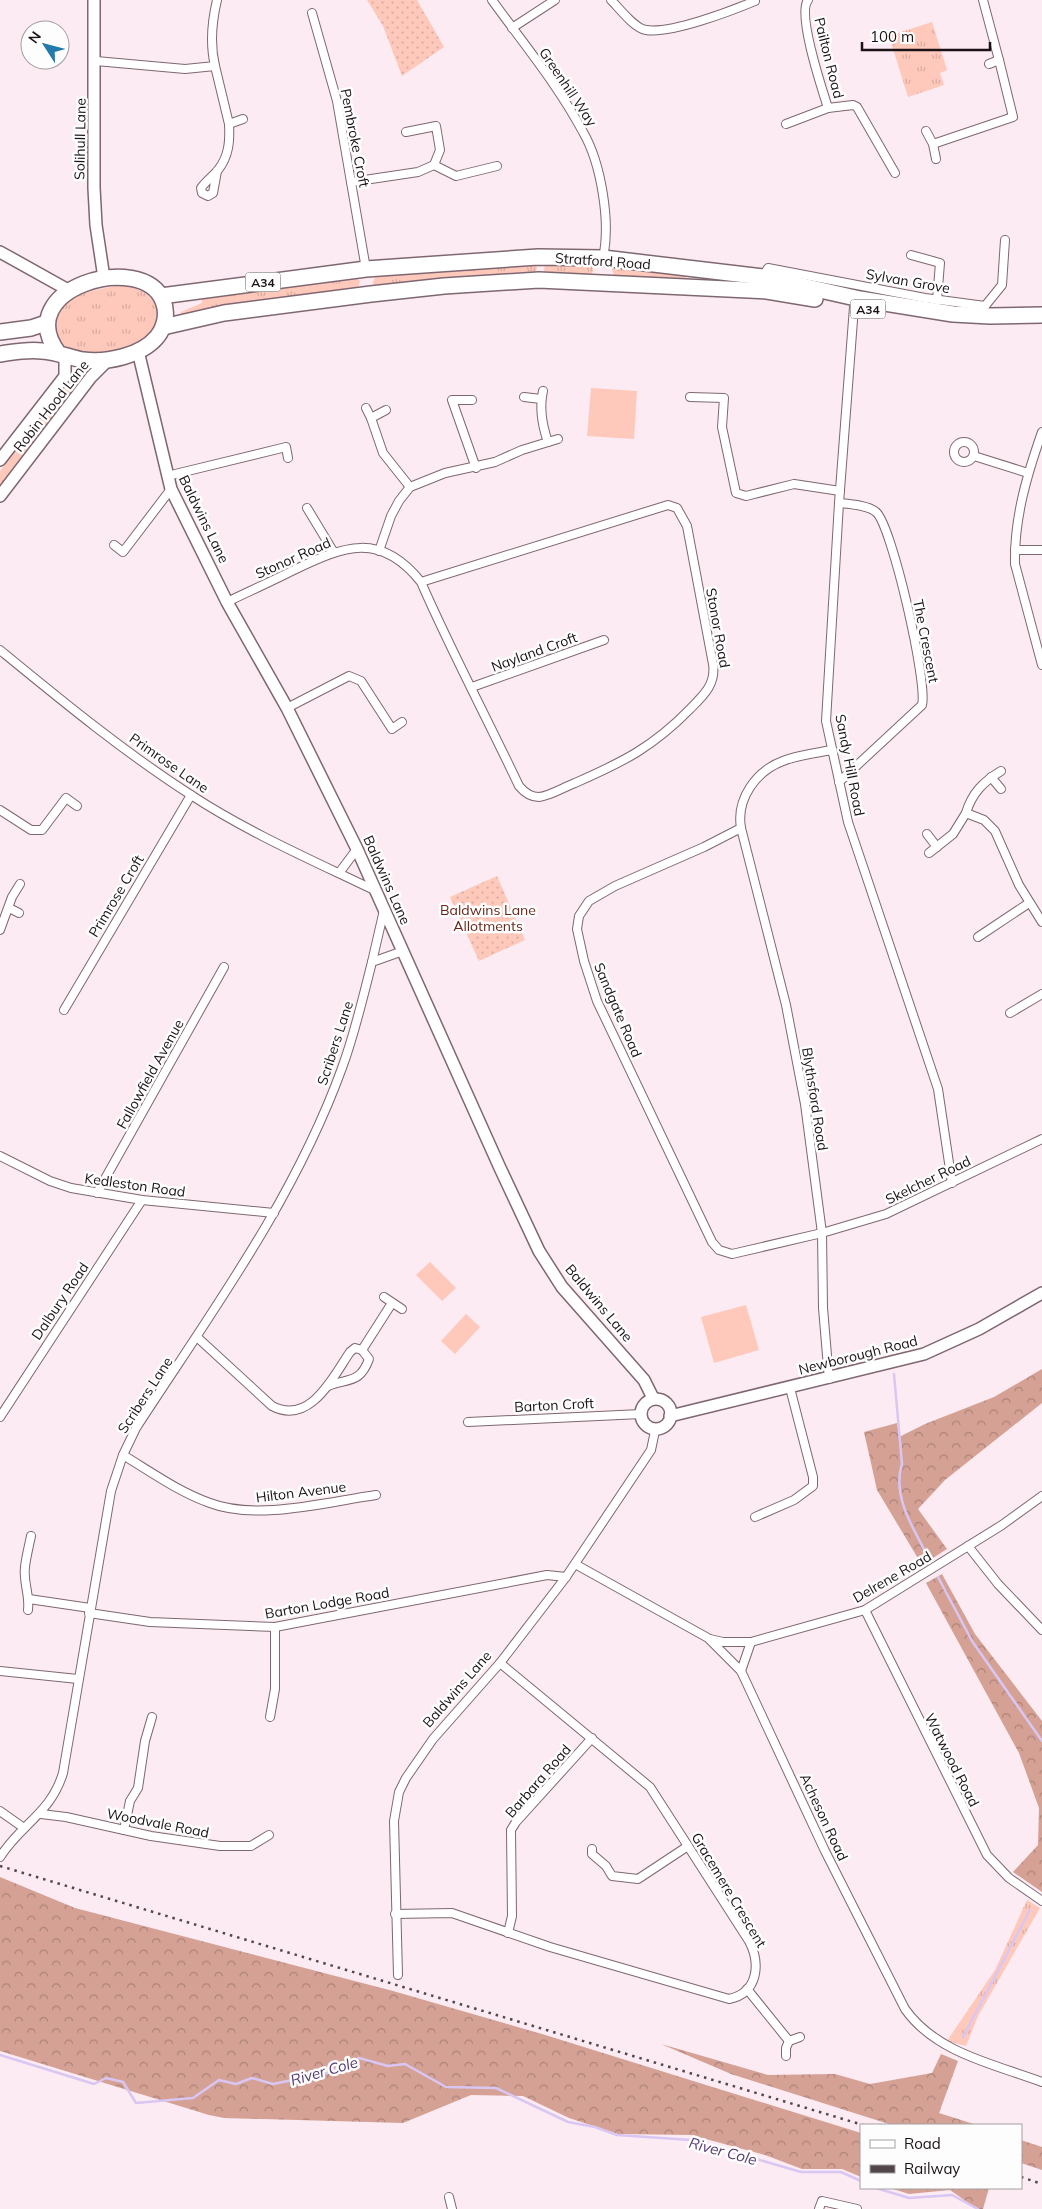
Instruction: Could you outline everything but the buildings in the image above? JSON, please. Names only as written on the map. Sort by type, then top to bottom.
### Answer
[{"type":"highway","name":"Stratford Road","points":[[161,296],[366,269],[538,257],[603,258],[696,277],[765,284],[953,314],[987,311],[1042,315]]},
{"type":"highway","points":[[538,257],[539,280]]},
{"type":"highway","points":[[601,283],[603,258]]},
{"type":"highway","points":[[366,269],[371,294]]},
{"type":"highway","name":"Stratford Road","points":[[163,326],[224,313],[444,286],[539,280],[601,283],[696,277]]},
{"type":"highway","points":[[0,354],[28,350],[85,360],[108,360],[138,351],[152,342],[163,326],[166,311],[161,296],[142,282],[131,278],[104,278],[88,282],[70,291],[52,307],[46,323],[47,334],[62,355]]},
{"type":"highway","name":"Stratford Road","points":[[765,284],[854,307],[953,324],[1042,325]]},
{"type":"highway","points":[[0,332],[31,328],[46,323]]},
{"type":"street","name":"Solihull Lane","points":[[94,0],[96,61],[94,190],[104,278]]},
{"type":"street","points":[[217,0],[213,21],[212,55],[229,124],[230,141],[226,157],[217,171]]},
{"type":"street","name":"Greenhill Way","points":[[492,0],[584,132],[592,151],[603,194],[605,214],[603,258]]},
{"type":"street","points":[[512,28],[555,0]]},
{"type":"street","points":[[611,0],[641,28],[661,30],[711,17],[755,1]]},
{"type":"street","name":"Pailton Road","points":[[808,0],[806,3],[805,19],[828,108],[854,105],[857,107],[895,173]]},
{"type":"street","points":[[933,144],[1013,117],[984,0]]},
{"type":"street","name":"Pembroke Croft","points":[[312,13],[337,101],[366,269]]},
{"type":"street","points":[[989,64],[998,60]]},
{"type":"street","points":[[96,61],[185,69],[215,66]]},
{"type":"street","points":[[786,124],[828,108]]},
{"type":"street","points":[[229,124],[243,119]]},
{"type":"street","points":[[351,182],[418,172],[434,165],[440,150],[436,126],[406,132]]},
{"type":"street","points":[[926,131],[933,144],[936,160]]},
{"type":"street","points":[[434,165],[456,176],[497,166]]},
{"type":"street","points":[[987,311],[1002,285],[1005,240]]},
{"type":"street","points":[[0,252],[70,291]]},
{"type":"street","points":[[911,255],[940,263],[937,300]]},
{"type":"street","name":"Sylvan Grove","points":[[765,284],[768,268],[987,311]]},
{"type":"street","name":"Sandy Hill Road","points":[[854,307],[839,503],[826,720],[848,822],[938,1089],[952,1183]]},
{"type":"street","name":"Baldwins Lane","points":[[138,351],[171,489],[228,602],[287,708],[358,849],[539,1251],[562,1287],[644,1380],[653,1398]]},
{"type":"street","name":"Robin Hood Lane","points":[[0,460],[65,376],[62,355]]},
{"type":"street","name":"Robin Hood Lane","points":[[0,496],[91,377],[108,360]]},
{"type":"street","points":[[450,392],[476,468]]},
{"type":"street","points":[[524,397],[542,395],[543,429],[548,442]]},
{"type":"street","points":[[690,397],[724,398],[722,428],[736,492],[746,496],[794,484],[840,491]]},
{"type":"street","points":[[452,400],[472,400]]},
{"type":"street","points":[[366,408],[383,453],[410,487]]},
{"type":"street","points":[[371,418],[386,410]]},
{"type":"street","points":[[1042,432],[1018,511],[1015,550],[1015,564],[1039,645],[1042,666]]},
{"type":"street","points":[[379,552],[390,516],[410,487],[445,474],[476,468],[558,439]]},
{"type":"street","points":[[167,476],[286,447],[288,458]]},
{"type":"street","points":[[974,456],[1028,473]]},
{"type":"street","points":[[114,545],[123,552],[171,489]]},
{"type":"street","name":"The Crescent","points":[[839,503],[876,511],[882,519],[896,562],[919,657],[924,696],[922,705],[839,782]]},
{"type":"street","name":"Stonor Road","points":[[228,602],[333,551],[357,547],[379,552],[400,561],[421,582],[444,634],[472,687],[519,786],[531,796],[545,796],[641,752],[668,732],[706,694],[715,673],[687,526],[678,508],[668,505],[658,507],[421,582]]},
{"type":"street","points":[[307,508],[333,551]]},
{"type":"street","points":[[1015,550],[1042,550]]},
{"type":"street","name":"Nayland Croft","points":[[472,687],[604,640]]},
{"type":"street","name":"Primrose Lane","points":[[0,650],[61,700],[191,795],[257,833],[376,892]]},
{"type":"street","points":[[287,708],[349,676],[361,681],[392,729],[402,722]]},
{"type":"street","points":[[741,828],[740,820],[744,798],[760,774],[782,761],[832,750]]},
{"type":"street","points":[[930,853],[953,834],[966,813],[970,798],[984,782],[1000,771]]},
{"type":"street","points":[[991,777],[1001,790]]},
{"type":"street","name":"Primrose Croft","points":[[64,1010],[191,795]]},
{"type":"street","points":[[0,810],[31,830],[42,830],[66,798],[77,806]]},
{"type":"street","points":[[966,813],[984,820],[995,831],[1019,885],[1042,922]]},
{"type":"street","name":"Sandgate Road","points":[[741,828],[704,847],[615,886],[589,901],[579,916],[577,929],[579,942],[597,1001],[695,1208],[716,1248],[732,1254],[822,1234]]},
{"type":"street","name":"Blythsford Road","points":[[741,828],[793,1041],[805,1104],[822,1234],[823,1308],[829,1379]]},
{"type":"street","points":[[927,834],[937,847]]},
{"type":"street","points":[[339,873],[358,849]]},
{"type":"street","points":[[0,930],[20,884]]},
{"type":"street","points":[[978,937],[1029,903]]},
{"type":"street","points":[[9,908],[19,912]]},
{"type":"street","name":"Scribers Lane","points":[[0,1857],[24,1828],[41,1814],[58,1790],[63,1773],[111,1491],[123,1455],[136,1428],[240,1273],[274,1213],[329,1101],[355,1031],[385,909]]},
{"type":"street","points":[[372,962],[403,951]]},
{"type":"street","name":"Fallowfield Avenue","points":[[97,1193],[224,967]]},
{"type":"street","points":[[1010,1013],[1042,994]]},
{"type":"street","name":"Skelcher Road","points":[[822,1234],[886,1214],[1042,1139]]},
{"type":"street","name":"Kedleston Road","points":[[0,1156],[50,1181],[71,1188],[142,1200],[274,1213]]},
{"type":"street","name":"Dalbury Road","points":[[0,1417],[142,1200]]},
{"type":"street","name":"Newborough Road","points":[[670,1416],[829,1379],[924,1354],[979,1329],[1042,1293]]},
{"type":"street","points":[[384,1297],[402,1309]]},
{"type":"street","points":[[362,1350],[392,1303]]},
{"type":"street","points":[[198,1338],[276,1408],[293,1409],[309,1406],[328,1386],[350,1352],[354,1348],[362,1350],[369,1359],[358,1377],[328,1386]]},
{"type":"street","points":[[755,1517],[794,1500],[813,1486],[813,1477],[790,1388]]},
{"type":"street","points":[[653,1398],[667,1403],[670,1416],[667,1426],[655,1431],[644,1425],[641,1414],[645,1402],[653,1398]]},
{"type":"street","name":"Barton Croft","points":[[468,1422],[641,1414]]},
{"type":"street","name":"Baldwins Lane","points":[[398,1976],[394,1821],[399,1792],[413,1766],[433,1739],[500,1663],[566,1578],[651,1450],[655,1431]]},
{"type":"street","name":"Hilton Avenue","points":[[123,1455],[190,1495],[212,1504],[241,1510],[261,1511],[376,1495]]},
{"type":"street","name":"Delrene Road","points":[[708,1638],[723,1642],[752,1642],[865,1610],[968,1546],[1042,1496]]},
{"type":"street","points":[[28,1610],[29,1599],[25,1586],[25,1567],[31,1536]]},
{"type":"street","points":[[968,1546],[998,1584],[1042,1630]]},
{"type":"street","name":"Acheson Road","points":[[575,1564],[708,1638],[741,1671],[825,1851],[905,2009],[916,2024],[951,2049],[1042,2082]]},
{"type":"street","name":"Barton Lodge Road","points":[[29,1599],[150,1622],[276,1628],[547,1575],[566,1578]]},
{"type":"street","name":"Watwood Road","points":[[865,1610],[987,1854],[1009,1878],[1042,1901]]},
{"type":"street","points":[[270,1717],[275,1688],[276,1628]]},
{"type":"street","points":[[741,1671],[752,1642]]},
{"type":"street","name":"Gracemere Crescent","points":[[500,1663],[650,1787],[755,1953],[757,1972],[747,1989]]},
{"type":"street","points":[[0,1671],[78,1679]]},
{"type":"street","points":[[124,1830],[130,1801],[138,1788],[145,1741],[152,1717]]},
{"type":"street","name":"Barbara Road","points":[[508,1933],[512,1916],[511,1830],[516,1822],[592,1738]]},
{"type":"street","points":[[0,1811],[24,1828]]},
{"type":"street","name":"Woodvale Road","points":[[41,1814],[220,1846],[251,1846],[269,1834]]},
{"type":"street","points":[[592,1850],[592,1854],[606,1866],[612,1876],[638,1879],[688,1846]]},
{"type":"street","points":[[395,1914],[452,1913],[508,1933],[729,1999],[736,1998],[747,1989],[789,2041]]},
{"type":"street","points":[[786,2056],[786,2048],[789,2041],[800,2037]]},
{"type":"street","points":[[449,2197],[452,2209]]},
{"type":"street","points":[[819,2209],[822,2201],[857,2209]]},
{"type":"green space","points":[[367,0],[417,0],[444,47],[402,76],[383,26]]},
{"type":"green space","points":[[932,22],[947,70],[940,73],[944,85],[908,97],[889,36]]},
{"type":"green space","points":[[532,262],[537,267],[535,276],[377,288],[373,283],[375,277]]},
{"type":"green space","points":[[545,264],[593,265],[593,272],[589,275],[548,276],[544,271]]},
{"type":"green space","points":[[614,264],[688,273],[687,277],[677,282],[614,275],[611,267]]},
{"type":"green space","points":[[358,279],[360,281],[358,288],[180,315],[181,312],[202,303],[202,299],[265,289]]},
{"type":"green space","points":[[117,286],[131,287],[147,294],[159,310],[154,332],[147,339],[126,349],[100,354],[77,353],[62,346],[56,339],[54,329],[56,318],[61,309],[76,297],[96,290]]},
{"type":"green space","points":[[69,380],[81,382],[0,488],[0,471]]},
{"type":"green space","points":[[591,388],[637,391],[634,439],[587,436]]},
{"type":"green space","name":"Baldwins Lane Allotments","points":[[497,876],[525,940],[479,961],[450,897]]},
{"type":"green space","points":[[430,1262],[456,1288],[442,1301],[416,1275]]},
{"type":"green space","points":[[746,1305],[759,1350],[714,1363],[701,1317]]},
{"type":"green space","points":[[466,1314],[480,1327],[455,1354],[441,1341]]},
{"type":"green space","points":[[1042,1369],[1042,1403],[945,1480],[918,1509],[947,1549],[922,1565],[877,1490],[864,1432],[897,1423],[899,1437],[925,1424],[994,1397]]},
{"type":"green space","points":[[942,1574],[975,1634],[1042,1721],[1042,1892],[1013,1872],[1038,1845],[1039,1808],[1019,1753],[926,1583]]},
{"type":"green space","points":[[0,1877],[75,1908],[393,1991],[542,2034],[860,2133],[860,2177],[842,2169],[802,2169],[765,2155],[691,2135],[618,2134],[569,2118],[523,2096],[471,2095],[403,2123],[224,2118],[0,2051]]},
{"type":"green space","points":[[1027,1900],[1040,1908],[978,2016],[966,2046],[947,2041],[995,1970]]},
{"type":"green space","points":[[661,2044],[768,2075],[835,2074],[870,2084],[932,2073],[941,2054],[958,2061],[939,2113],[974,2124],[889,2124],[731,2074]]},
{"type":"green space","points":[[1022,2140],[1042,2147],[1042,2170],[1022,2163]]},
{"type":"green space","points":[[893,2189],[989,2189],[983,2209],[977,2209],[950,2190],[909,2194]]},
{"type":"waterway","points":[[894,1374],[902,1464],[899,1476],[902,1502],[912,1527],[931,1562]]},
{"type":"waterway","points":[[938,1577],[972,1641],[1042,1741]]},
{"type":"waterway","points":[[963,2037],[1030,1910]]},
{"type":"waterway","name":"River Cole","points":[[0,2055],[94,2084],[106,2078],[123,2082],[136,2103],[193,2098],[219,2080],[236,2084],[252,2078],[273,2084],[327,2073],[359,2058],[388,2066],[405,2064],[446,2087],[496,2088],[568,2122],[595,2127],[617,2135],[691,2140],[801,2172],[841,2172],[860,2181]]},
{"type":"waterway","name":"River Cole","points":[[879,2189],[909,2198],[952,2195],[978,2209]]},
{"type":"railway","points":[[0,1866],[860,2124]]},
{"type":"railway","points":[[1022,2177],[1042,2184]]}]
